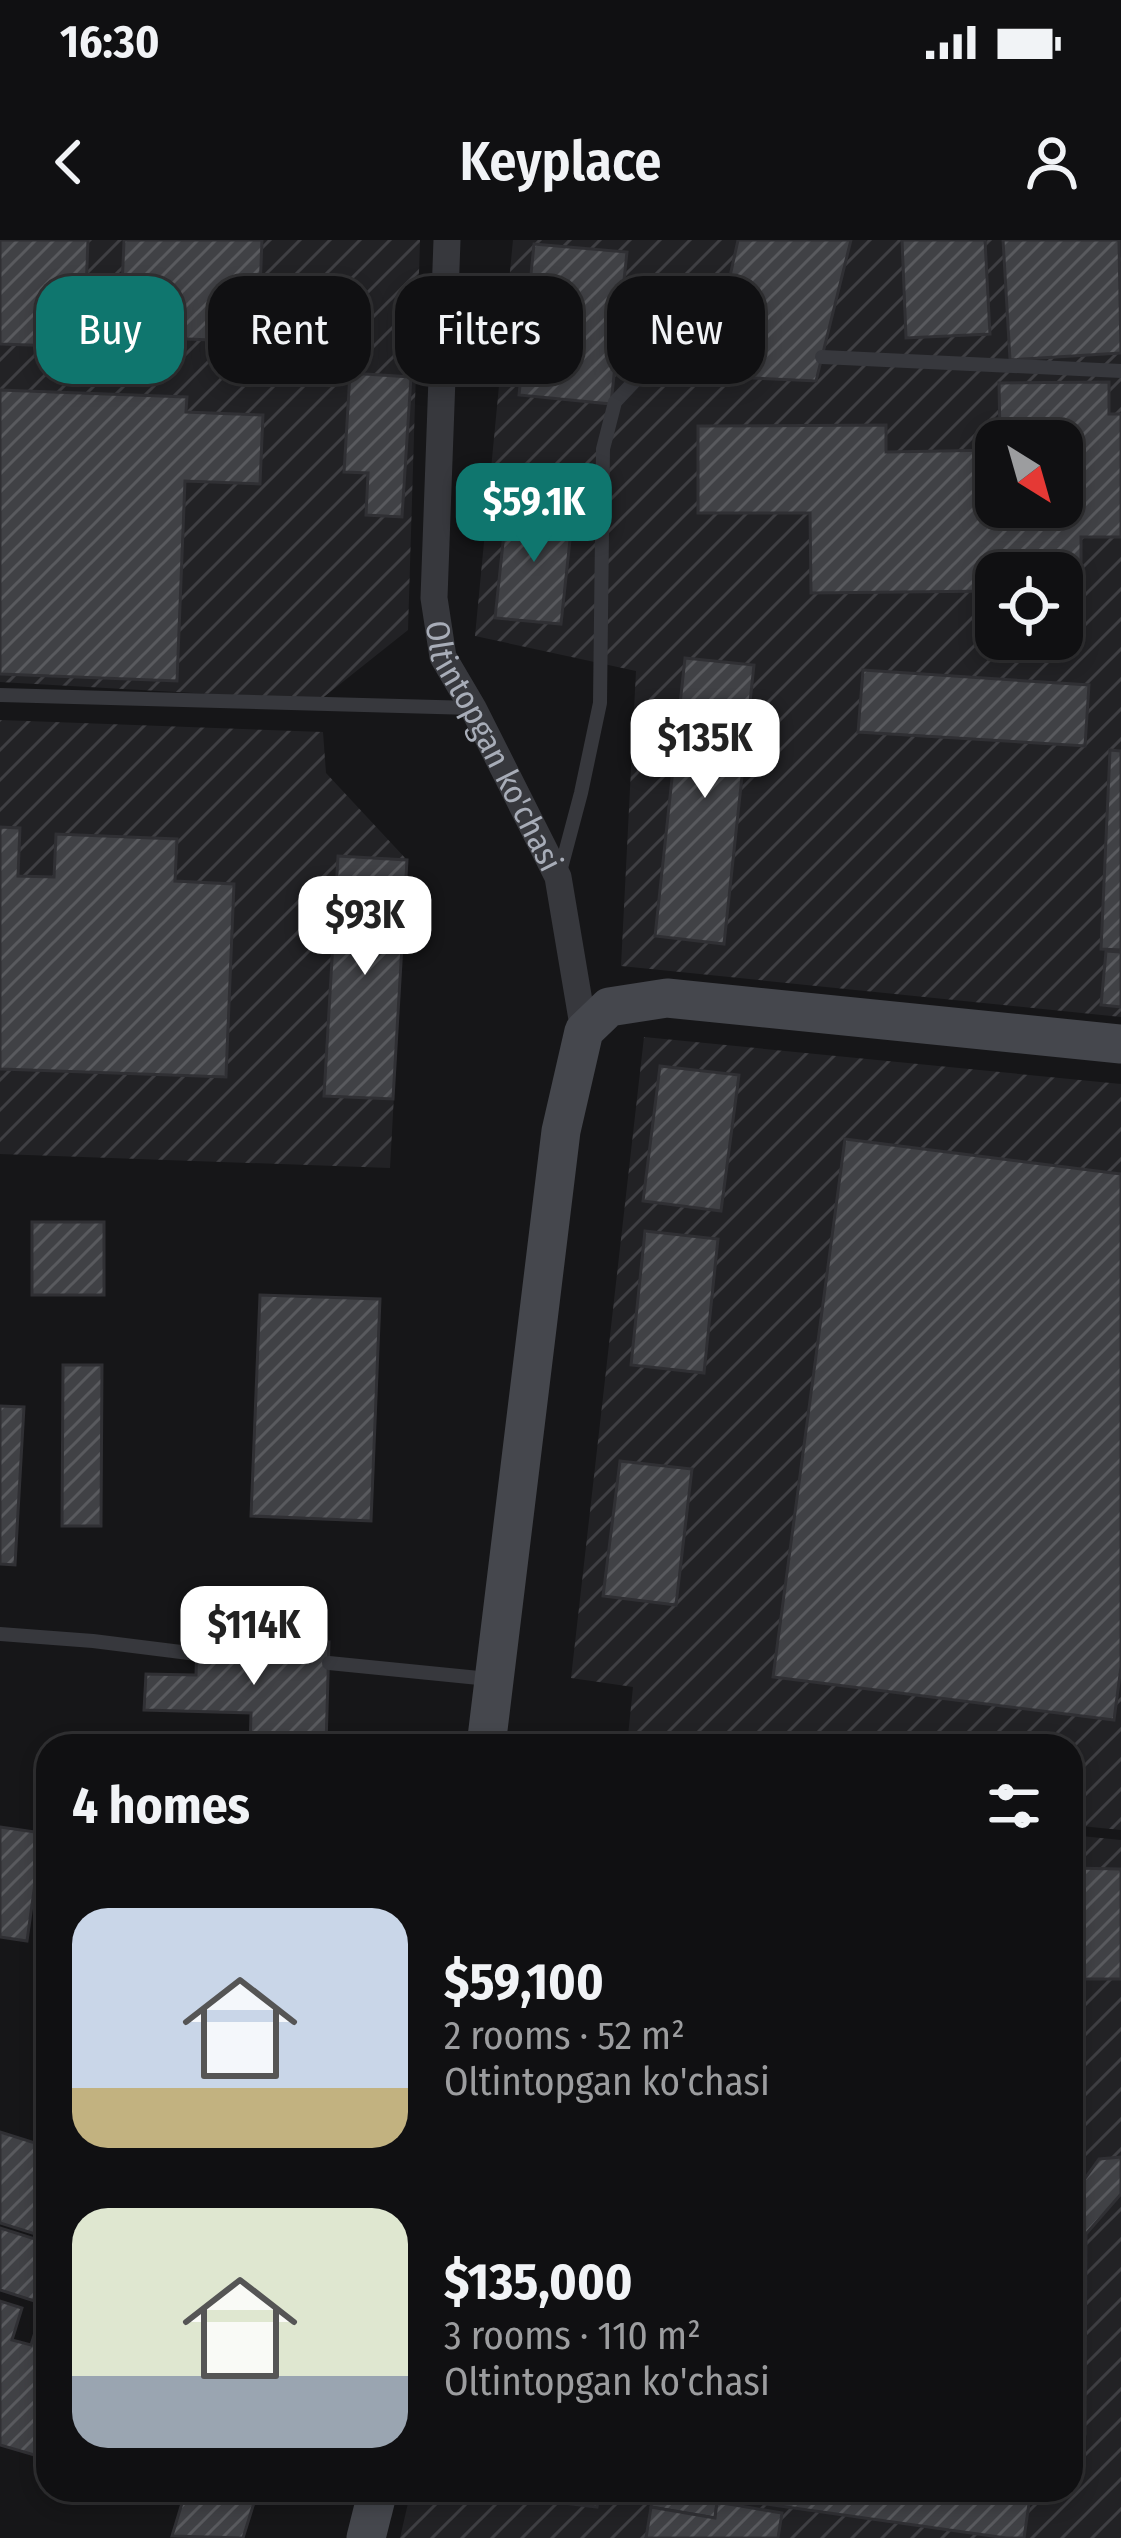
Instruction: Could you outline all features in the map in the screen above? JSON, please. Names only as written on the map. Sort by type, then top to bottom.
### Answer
[{"type":"street","name":"Oltintopgan ko'chasi","points":[[447,240],[434,598],[443,657],[558,877],[584,1030],[560,1131],[487,1734]]},
{"type":"street","points":[[584,1030],[609,1007],[667,998],[1121,1044]]},
{"type":"street","points":[[366,2538],[375,2502]]},
{"type":"lane","points":[[822,357],[1121,371]]},
{"type":"lane","points":[[558,877],[600,703],[603,449],[615,403],[632,384]]},
{"type":"lane","points":[[0,695],[473,708]]},
{"type":"lane","points":[[0,1634],[196,1654]]},
{"type":"lane","points":[[328,1663],[494,1679]]},
{"type":"shaded area","points":[[0,240],[420,240],[419,276],[395,276],[395,384],[416,384],[408,630],[320,700],[0,682]]},
{"type":"shaded area","points":[[513,240],[1121,240],[1121,1017],[621,966],[636,671],[475,636],[499,384],[583,384],[583,276],[510,276]]},
{"type":"shaded area","points":[[0,720],[323,732],[326,773],[407,860],[390,1168],[0,1154]]},
{"type":"shaded area","points":[[644,1037],[1121,1084],[1121,1830],[1083,1826],[1083,1734],[628,1734],[633,1687],[571,1678]]},
{"type":"shaded area","points":[[1083,1836],[1121,1840],[1121,2538],[400,2538],[408,2502],[1083,2502]]},
{"type":"building","points":[[0,240],[88,240],[87,276],[36,276],[36,345],[0,344]]},
{"type":"building","points":[[124,240],[262,240],[261,276],[208,276],[208,340],[184,339],[184,276],[122,276]]},
{"type":"building","points":[[738,240],[851,240],[816,381],[765,379],[765,276],[730,276]]},
{"type":"building","points":[[902,240],[985,240],[990,334],[906,338]]},
{"type":"building","points":[[1003,240],[1119,240],[1121,353],[1010,360]]},
{"type":"building","points":[[534,244],[627,252],[624,276],[607,276],[611,404],[519,395],[520,384],[583,384],[583,276],[531,276]]},
{"type":"building","points":[[371,374],[395,376],[395,384],[411,384],[402,517],[366,515],[368,473],[344,472],[349,384],[371,384]]},
{"type":"building","points":[[1109,382],[1109,414],[1121,414],[1121,537],[1081,537],[1081,552],[975,552],[975,591],[811,593],[810,513],[698,513],[698,426],[886,425],[886,452],[975,450],[975,528],[1083,528],[1083,420],[1000,420],[999,383]]},
{"type":"building","points":[[0,390],[187,397],[186,412],[263,415],[260,484],[185,481],[177,681],[0,674]]},
{"type":"building","points":[[526,464],[578,469],[574,504],[522,498]]},
{"type":"building","points":[[507,505],[573,512],[561,624],[495,618]]},
{"type":"building","points":[[685,658],[754,665],[724,944],[655,936]]},
{"type":"building","points":[[863,670],[1089,685],[1085,746],[858,732]]},
{"type":"building","points":[[1110,750],[1121,751],[1121,950],[1101,949]]},
{"type":"building","points":[[0,827],[20,828],[18,876],[54,877],[56,834],[177,839],[175,881],[234,884],[226,1077],[0,1069]]},
{"type":"building","points":[[338,856],[407,860],[393,1099],[324,1096]]},
{"type":"building","points":[[1106,951],[1121,952],[1121,1007],[1101,1005]]},
{"type":"building","points":[[660,1066],[739,1075],[721,1211],[643,1201]]},
{"type":"building","points":[[845,1139],[1121,1174],[1121,1667],[1114,1720],[773,1677]]},
{"type":"building","points":[[32,1222],[104,1222],[104,1295],[32,1295]]},
{"type":"building","points":[[645,1231],[718,1239],[704,1373],[631,1365]]},
{"type":"building","points":[[260,1295],[380,1299],[371,1521],[251,1516]]},
{"type":"building","points":[[63,1365],[102,1365],[101,1526],[62,1526]]},
{"type":"building","points":[[0,1406],[24,1407],[15,1565],[0,1564]]},
{"type":"building","points":[[620,1461],[692,1469],[676,1605],[603,1596]]},
{"type":"building","points":[[197,1638],[329,1642],[326,1734],[250,1734],[251,1713],[144,1710],[146,1674],[196,1675]]},
{"type":"building","points":[[0,1827],[36,1832],[36,1876],[27,1941],[0,1937]]},
{"type":"building","points":[[1083,1868],[1121,1869],[1121,1979],[1083,1979]]},
{"type":"building","points":[[0,2132],[36,2143],[36,2234],[0,2223]]},
{"type":"building","points":[[1121,2157],[1121,2194],[1086,2234],[1085,2434],[1083,2181],[1099,2159]]},
{"type":"building","points":[[0,2228],[36,2239],[36,2301],[0,2290]]},
{"type":"building","points":[[0,2301],[22,2308],[12,2340],[31,2345],[36,2329],[36,2456],[0,2445]]},
{"type":"building","points":[[182,2502],[254,2502],[243,2538],[172,2536]]},
{"type":"building","points":[[556,2502],[598,2502],[597,2507]]},
{"type":"building","points":[[652,2502],[717,2502],[715,2518],[651,2507]]},
{"type":"building","points":[[717,2502],[782,2513],[778,2538],[646,2538],[651,2507],[715,2518]]},
{"type":"building","points":[[752,2502],[1029,2502],[1024,2538]]}]
